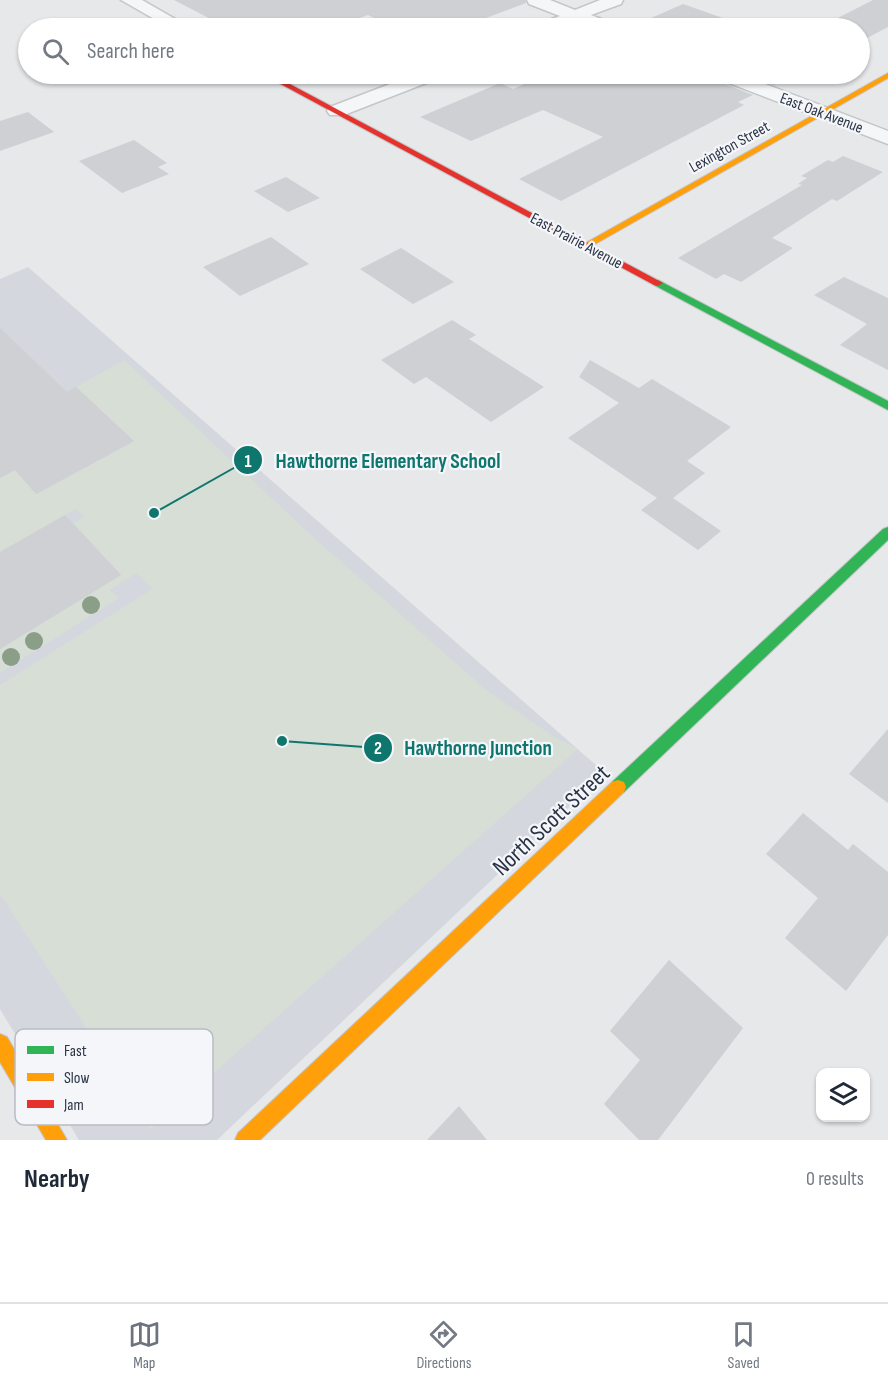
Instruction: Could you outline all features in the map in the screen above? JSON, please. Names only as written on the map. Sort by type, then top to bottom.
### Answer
[{"type":"street","points":[[535,0],[580,18]]},
{"type":"street","points":[[570,18],[615,0]]},
{"type":"street","points":[[133,1],[164,18]]},
{"type":"street","name":"Lexington Street","points":[[587,245],[888,75]]},
{"type":"street","name":"East Prairie Avenue","points":[[285,84],[888,406]]},
{"type":"street","points":[[337,111],[406,84]]},
{"type":"street","name":"East Oak Avenue","points":[[749,84],[888,138]]},
{"type":"street","name":"North Scott Street","points":[[245,1140],[888,532]]},
{"type":"street","points":[[0,1044],[15,1069]]},
{"type":"street","points":[[48,1125],[57,1140]]},
{"type":"shaded area","points":[[28,267],[605,773],[217,1140],[79,1140],[70,1125],[213,1125],[213,1029],[15,1029],[15,1034],[0,1009],[0,279]]},
{"type":"shaded area","points":[[124,360],[311,535],[485,689],[553,736],[578,749],[213,1074],[213,1029],[87,1029],[0,894],[0,685],[152,589],[136,573],[110,590],[119,598],[0,673],[0,649],[121,575],[73,523],[84,517],[76,509],[0,552],[0,478],[15,470],[37,494],[133,442],[76,387]]},
{"type":"building","points":[[174,0],[525,0],[526,3],[486,18],[374,18],[368,15],[359,18],[209,18]]},
{"type":"building","points":[[873,0],[888,0],[888,27],[870,36],[870,18],[838,18]]},
{"type":"building","points":[[683,4],[723,18],[651,18]]},
{"type":"building","points":[[498,84],[513,89],[524,84],[725,84],[753,95],[738,102],[744,105],[561,201],[519,179],[603,137],[543,110],[471,141],[420,117]]},
{"type":"building","points":[[28,112],[54,132],[0,151],[0,121]]},
{"type":"building","points":[[134,140],[167,163],[158,167],[169,174],[122,193],[79,161]]},
{"type":"building","points":[[843,156],[883,172],[837,201],[832,199],[772,238],[793,248],[741,282],[724,274],[716,279],[678,258],[802,185],[798,184],[807,178],[801,176],[828,160],[833,162]]},
{"type":"building","points":[[286,177],[320,198],[288,212],[254,191]]},
{"type":"building","points":[[271,237],[309,264],[240,296],[203,267]]},
{"type":"building","points":[[401,248],[454,282],[413,304],[360,269]]},
{"type":"building","points":[[844,277],[888,298],[888,370],[840,345],[867,324],[814,295]]},
{"type":"building","points":[[452,320],[476,335],[469,339],[544,387],[491,422],[426,377],[414,384],[381,360]]},
{"type":"building","points":[[0,328],[67,392],[76,387],[134,441],[36,494],[15,470],[0,478]]},
{"type":"building","points":[[590,360],[639,388],[652,379],[731,427],[687,461],[705,473],[673,498],[721,531],[698,550],[641,510],[657,498],[568,438],[619,403],[579,377]]},
{"type":"building","points":[[65,515],[121,575],[0,649],[0,552]]},
{"type":"building","points":[[888,729],[888,803],[849,774]]},
{"type":"building","points":[[803,813],[848,850],[853,844],[888,872],[888,935],[846,991],[785,938],[818,898],[766,854]]},
{"type":"building","points":[[669,960],[743,1028],[658,1140],[639,1140],[604,1104],[640,1060],[610,1031]]},
{"type":"building","points":[[459,1106],[487,1140],[427,1140]]},
{"type":"traffic: fast","points":[[658,283],[888,406]]},
{"type":"traffic: fast","points":[[618,787],[888,532]]},
{"type":"traffic: slow","points":[[587,245],[888,75]]},
{"type":"traffic: slow","points":[[245,1140],[618,787]]},
{"type":"traffic: slow","points":[[0,1044],[15,1069]]},
{"type":"traffic: slow","points":[[48,1125],[57,1140]]},
{"type":"traffic: jam","points":[[285,84],[658,283]]},
{"type":"place","name":"Hawthorne Elementary School","points":[[154,513]]},
{"type":"place","name":"Hawthorne Junction","points":[[282,741]]}]
